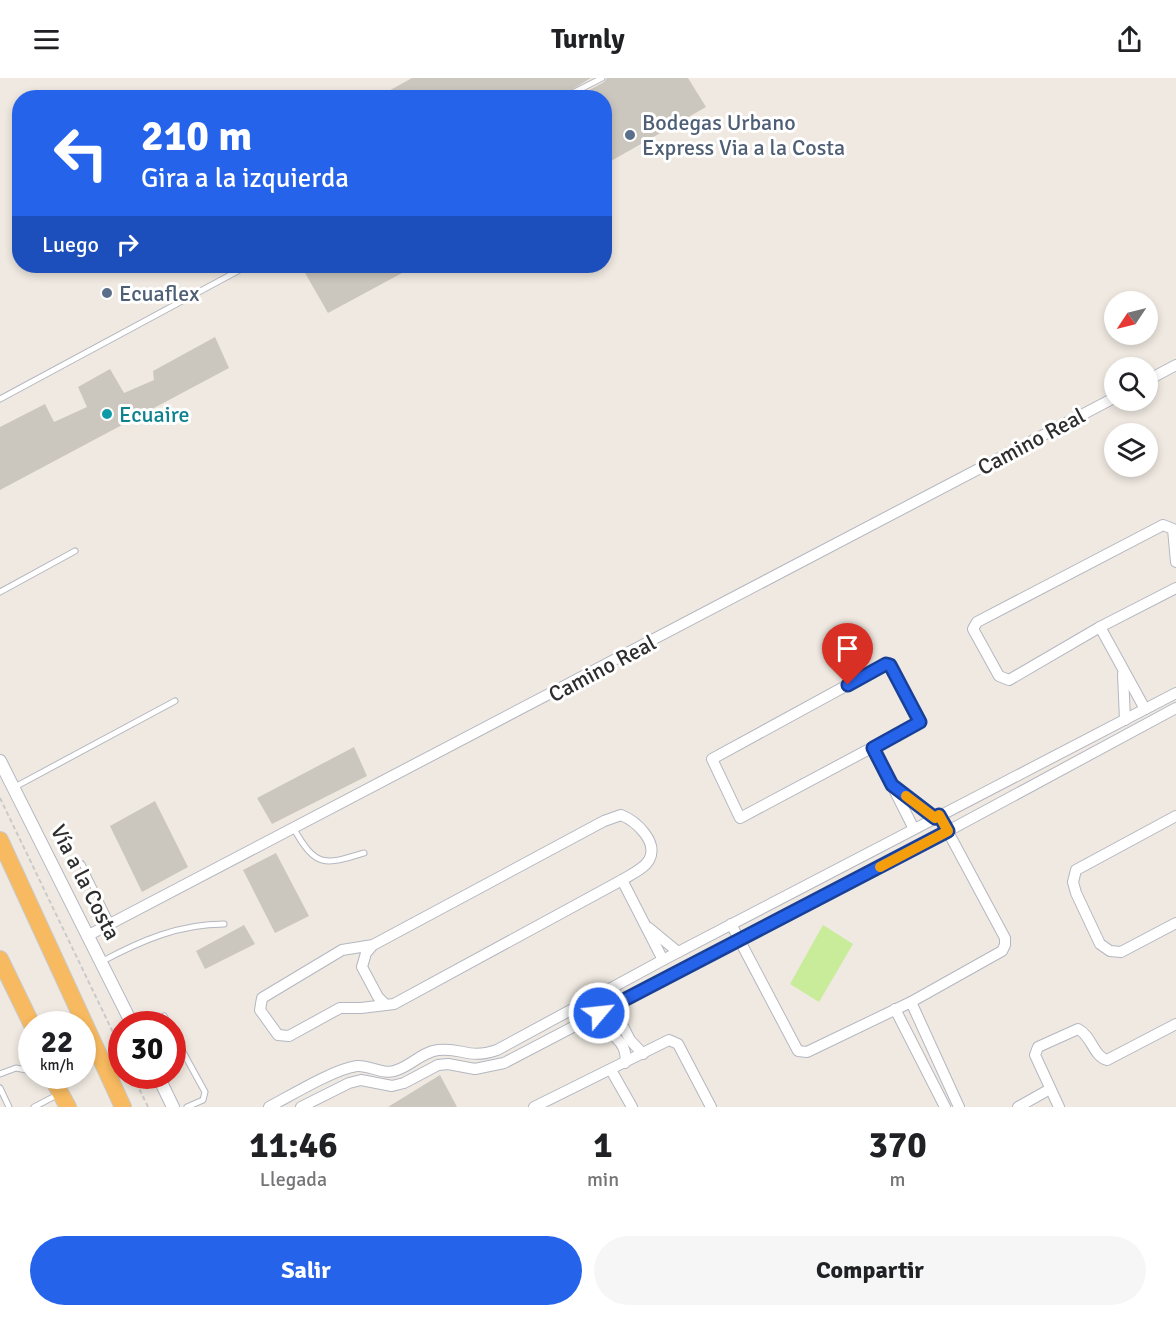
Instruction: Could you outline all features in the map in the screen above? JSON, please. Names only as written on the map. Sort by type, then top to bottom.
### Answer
[{"type":"highway","points":[[0,840],[123,1107]]},
{"type":"highway","points":[[0,959],[25,1011]]},
{"type":"highway","points":[[0,983],[18,1015]]},
{"type":"street","points":[[1158,375],[1176,365]]},
{"type":"street","name":"Camino Real","points":[[87,936],[1104,403]]},
{"type":"street","points":[[1176,562],[1173,529],[1163,525],[976,622],[973,629],[999,676],[1009,680],[1100,627],[1176,588]]},
{"type":"street","points":[[1100,627],[1144,709]]},
{"type":"street","points":[[886,664],[890,665],[920,719],[873,748],[742,818],[712,759],[886,664]]},
{"type":"street","points":[[1123,671],[1125,720]]},
{"type":"street","points":[[268,1107],[346,1069],[357,1066],[387,1072],[396,1071],[436,1050],[475,1056],[484,1054],[536,1029],[731,924],[1176,693]]},
{"type":"street","points":[[302,1107],[355,1081],[392,1086],[404,1083],[438,1065],[489,1068],[543,1043],[612,1005],[739,941],[1176,708]]},
{"type":"street","points":[[873,748],[914,829]]},
{"type":"street","name":"Vía a la Costa","points":[[0,760],[126,1011]]},
{"type":"street","points":[[731,924],[798,1051],[807,1052],[911,1002],[1002,951],[1005,938],[948,831],[937,816],[892,785]]},
{"type":"street","points":[[374,945],[342,950],[262,998],[260,1010],[278,1035],[289,1036],[340,1008],[386,1005],[402,1000],[622,880],[645,865],[651,857],[651,845],[633,820],[621,815],[604,821],[374,945],[366,953],[362,967],[378,997],[386,1005]]},
{"type":"street","points":[[1176,816],[1076,870],[1073,882],[1100,944],[1110,951],[1121,952],[1176,923]]},
{"type":"street","points":[[622,880],[663,960]]},
{"type":"street","points":[[646,926],[678,952]]},
{"type":"street","points":[[911,1002],[959,1107]]},
{"type":"street","points":[[612,1005],[630,1040],[643,1053]]},
{"type":"street","points":[[895,1009],[945,1107]]},
{"type":"street","points":[[586,1020],[615,1036],[623,1044],[627,1055],[625,1063]]},
{"type":"street","points":[[1059,1107],[1035,1055],[1035,1049],[1078,1029],[1086,1034],[1100,1056],[1107,1060],[1176,1024]]},
{"type":"street","points":[[536,1029],[543,1043]]},
{"type":"street","points":[[534,1107],[669,1040],[678,1044],[711,1107]]},
{"type":"street","points":[[927,1072],[940,1066]]},
{"type":"street","points":[[611,1070],[632,1107]]},
{"type":"street","points":[[164,1089],[173,1107]]},
{"type":"street","points":[[1018,1107],[1050,1089]]},
{"type":"lane","points":[[579,90],[602,78]]},
{"type":"lane","points":[[0,399],[234,273]]},
{"type":"lane","points":[[0,592],[75,551]]},
{"type":"lane","points":[[14,788],[175,701]]},
{"type":"lane","points":[[294,829],[301,842],[320,860],[332,863],[364,853]]},
{"type":"lane","points":[[82,864],[111,923]]},
{"type":"lane","points":[[102,962],[138,942],[173,930],[224,924]]},
{"type":"lane","points":[[186,1057],[205,1092],[203,1100],[187,1107]]},
{"type":"lane","points":[[0,1074],[18,1068]]},
{"type":"lane","points":[[0,1088],[9,1107]]},
{"type":"lane","points":[[34,1107],[50,1089]]},
{"type":"path","points":[[0,798],[108,1022]]},
{"type":"path","points":[[139,1089],[148,1107]]},
{"type":"green space","points":[[823,925],[853,944],[819,1002],[790,984]]},
{"type":"building","points":[[412,78],[591,78],[571,90],[390,90]]},
{"type":"building","points":[[607,78],[688,78],[706,107],[612,160],[612,90],[590,90]]},
{"type":"building","points":[[305,273],[402,273],[328,313]]},
{"type":"building","name":"Ecuaire","points":[[215,337],[229,368],[0,490],[0,427],[45,404],[54,422],[87,407],[78,387],[110,369],[124,393],[154,380],[153,371]]},
{"type":"building","points":[[354,747],[367,776],[272,824],[257,798]]},
{"type":"building","points":[[155,801],[188,867],[142,892],[110,826]]},
{"type":"building","points":[[276,853],[309,916],[275,933],[243,870]]},
{"type":"building","points":[[244,925],[255,944],[205,969],[196,951]]},
{"type":"building","points":[[440,1075],[457,1107],[388,1107]]},
{"type":"slow traffic","points":[[880,867],[948,831],[939,815],[935,818],[906,796]]},
{"type":"place","name":"Bodegas Urbano Express Via a la Costa","points":[[630,135]]},
{"type":"place","name":"Ecuaflex","points":[[107,293]]},
{"type":"place","name":"Ecuaire","points":[[107,414]]},
{"type":"route","points":[[599,1013],[948,831],[939,815],[935,818],[892,785],[873,748],[920,722],[890,665],[886,664],[848,685]]}]
